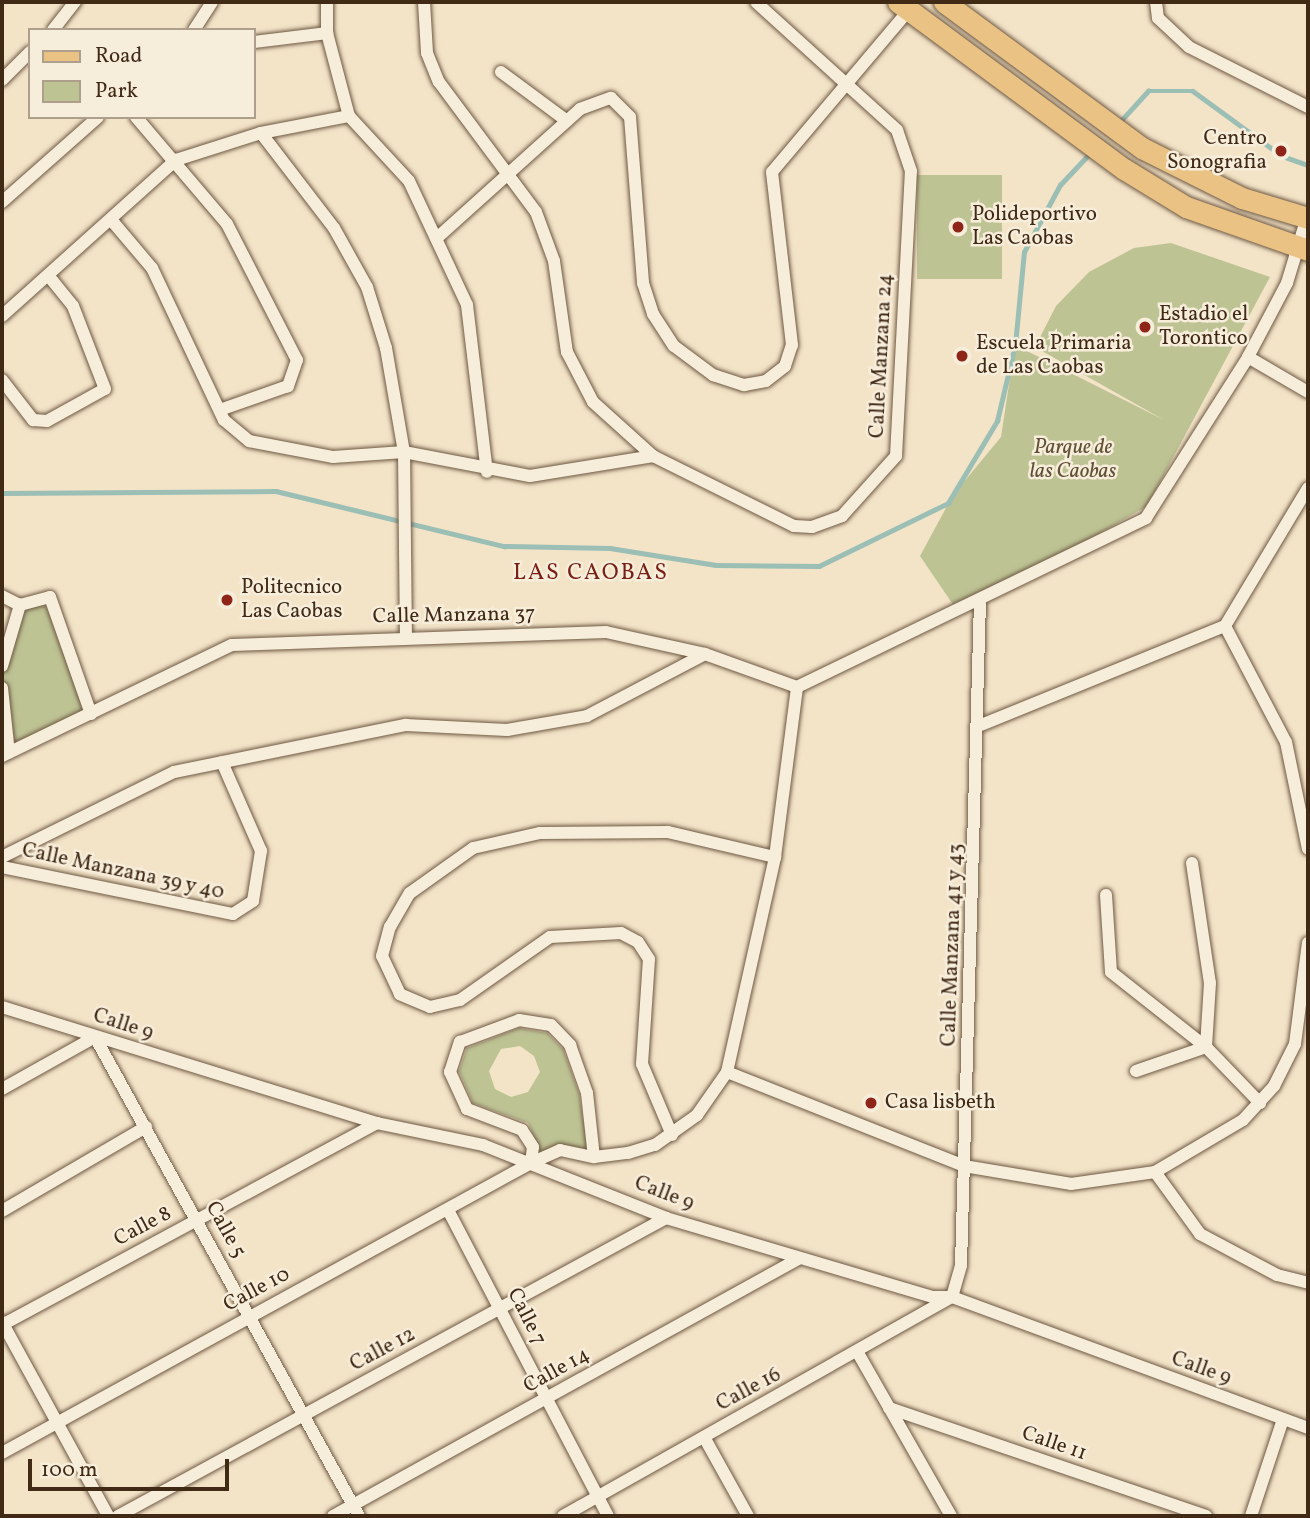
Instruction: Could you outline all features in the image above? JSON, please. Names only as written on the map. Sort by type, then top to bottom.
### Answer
[{"type":"main road","points":[[944,2],[1088,113],[1142,148],[1242,198],[1308,216]]},
{"type":"main road","points":[[903,6],[1075,137],[1124,169],[1186,206],[1304,248]]},
{"type":"street","points":[[55,28],[75,2]]},
{"type":"street","points":[[195,28],[212,2]]},
{"type":"street","points":[[327,2],[327,33],[349,116],[388,152],[438,237],[474,334],[487,472]]},
{"type":"street","name":"Calle Manzana 24","points":[[424,2],[427,53],[439,82],[537,212],[554,261],[567,352],[578,379],[593,402],[653,456],[794,526],[812,527],[842,516],[896,456],[911,171],[897,130],[756,2]]},
{"type":"street","points":[[1156,2],[1158,18],[1189,47],[1308,107]]},
{"type":"street","points":[[438,237],[511,177],[567,121],[593,101],[611,98],[624,106],[643,284],[653,314],[674,346],[713,375],[744,385],[766,381],[785,366],[792,345],[772,172],[903,6]]},
{"type":"street","points":[[256,42],[327,33]]},
{"type":"street","points":[[2,80],[28,54]]},
{"type":"street","points":[[501,72],[567,121]]},
{"type":"street","points":[[2,316],[113,222],[176,160],[261,133],[349,116]]},
{"type":"street","points":[[2,202],[96,119]]},
{"type":"street","points":[[138,119],[176,160],[227,224],[297,360],[288,386],[222,415]]},
{"type":"street","points":[[261,133],[334,228],[367,287],[404,452],[406,634]]},
{"type":"street","points":[[1308,216],[1304,248],[1248,357],[1146,518],[980,603],[797,687],[775,857],[727,1072],[964,1166],[1071,1184],[1154,1172],[1260,1103],[1295,1044],[1308,943]]},
{"type":"street","points":[[113,222],[152,268],[222,415],[249,441],[333,457],[404,452],[487,472],[556,474],[653,456]]},
{"type":"street","points":[[2,380],[33,420],[58,416],[105,389],[73,306],[49,276]]},
{"type":"street","points":[[1248,357],[1308,392]]},
{"type":"street","points":[[981,725],[1225,626],[1308,488]]},
{"type":"street","points":[[2,666],[20,605],[44,594],[52,600],[92,714]]},
{"type":"street","points":[[2,596],[20,605]]},
{"type":"street","name":"Calle Manzana 41 y 43","points":[[952,1297],[961,1265],[981,725],[980,603]]},
{"type":"street","points":[[1225,626],[1286,742],[1308,849]]},
{"type":"street","name":"Calle Manzana 37","points":[[5,755],[232,645],[406,634],[606,632],[705,654],[797,687]]},
{"type":"street","points":[[2,857],[174,772],[406,726],[508,730],[587,716],[705,654]]},
{"type":"street","points":[[2,688],[5,755]]},
{"type":"street","name":"Calle Manzana 39 y 40","points":[[2,867],[233,914],[253,901],[261,851],[222,762]]},
{"type":"street","points":[[672,1135],[642,1064],[649,959],[621,933],[550,937],[460,1000],[430,1007],[400,993],[382,956],[390,927],[410,893],[473,848],[540,833],[668,832],[775,857]]},
{"type":"street","points":[[1192,863],[1210,983],[1206,1047]]},
{"type":"street","points":[[1105,895],[1111,972],[1206,1047],[1260,1103]]},
{"type":"street","name":"Calle 9","points":[[2,1007],[377,1123],[417,1128],[531,1163],[666,1217],[798,1259],[952,1297],[1308,1428]]},
{"type":"street","points":[[531,1163],[533,1147],[522,1129],[467,1109],[450,1072],[460,1042],[519,1020],[551,1025],[570,1045],[587,1093],[594,1157]]},
{"type":"street","points":[[2,1089],[95,1037]]},
{"type":"street","name":"Calle 5","points":[[95,1037],[251,1314],[356,1511]]},
{"type":"street","points":[[1136,1071],[1206,1047]]},
{"type":"street","name":"Calle 10","points":[[2,1453],[251,1314],[531,1163],[560,1150],[594,1157],[628,1153],[672,1135],[697,1115],[727,1072]]},
{"type":"street","name":"Calle 8","points":[[2,1324],[377,1123]]},
{"type":"street","points":[[2,1211],[146,1127]]},
{"type":"street","points":[[1154,1172],[1200,1234],[1277,1275],[1307,1279]]},
{"type":"street","name":"Calle 7","points":[[447,1210],[502,1309],[608,1516]]},
{"type":"street","name":"Calle 12","points":[[118,1516],[502,1309],[666,1217]]},
{"type":"street","name":"Calle 14","points":[[333,1516],[356,1511],[547,1399],[798,1259]]},
{"type":"street","name":"Calle 16","points":[[563,1516],[858,1353],[952,1297]]},
{"type":"street","points":[[2,1324],[108,1516]]},
{"type":"street","points":[[858,1353],[951,1516]]},
{"type":"street","name":"Calle 11","points":[[889,1408],[1206,1516]]},
{"type":"street","points":[[1251,1516],[1283,1419]]},
{"type":"street","points":[[704,1437],[747,1516]]},
{"type":"green space","name":"Polideportivo Las Caobas","points":[[917,175],[1002,175],[1002,279],[917,279]]},
{"type":"green space","name":"Parque de las Caobas","points":[[1171,243],[1270,277],[1147,506],[980,603],[954,606],[920,556],[953,495],[1001,437],[1015,345],[1164,420],[1035,347],[1056,306],[1089,272],[1134,248]]},
{"type":"green space","points":[[35,601],[47,608],[84,712],[15,745],[3,675],[18,618]]},
{"type":"green space","points":[[519,1028],[547,1033],[563,1049],[579,1094],[588,1149],[560,1145],[541,1153],[528,1123],[473,1103],[459,1071],[467,1048]],"holes":[[[520,1046],[534,1056],[540,1072],[528,1092],[511,1097],[495,1089],[489,1071],[501,1049]]]},
{"type":"waterway","points":[[1118,124],[1148,91],[1193,91],[1282,156],[1308,165]]},
{"type":"waterway","points":[[2,493],[276,491],[504,546],[610,548],[716,565],[819,566],[948,503],[997,421],[1015,345],[1024,252],[1060,185],[1090,153]]},
{"type":"place","name":"Centro Sonografia","points":[[1281,151]]},
{"type":"place","name":"Polideportivo Las Caobas","points":[[958,227]]},
{"type":"place","name":"Estadio el Torontico","points":[[1145,327]]},
{"type":"place","name":"Escuela Primaria de Las Caobas","points":[[962,356]]},
{"type":"place","name":"Politecnico Las Caobas","points":[[227,600]]},
{"type":"place","name":"Casa lisbeth","points":[[871,1103]]},
{"type":"district","name":"LAS CAOBAS","points":[[591,573]]}]
